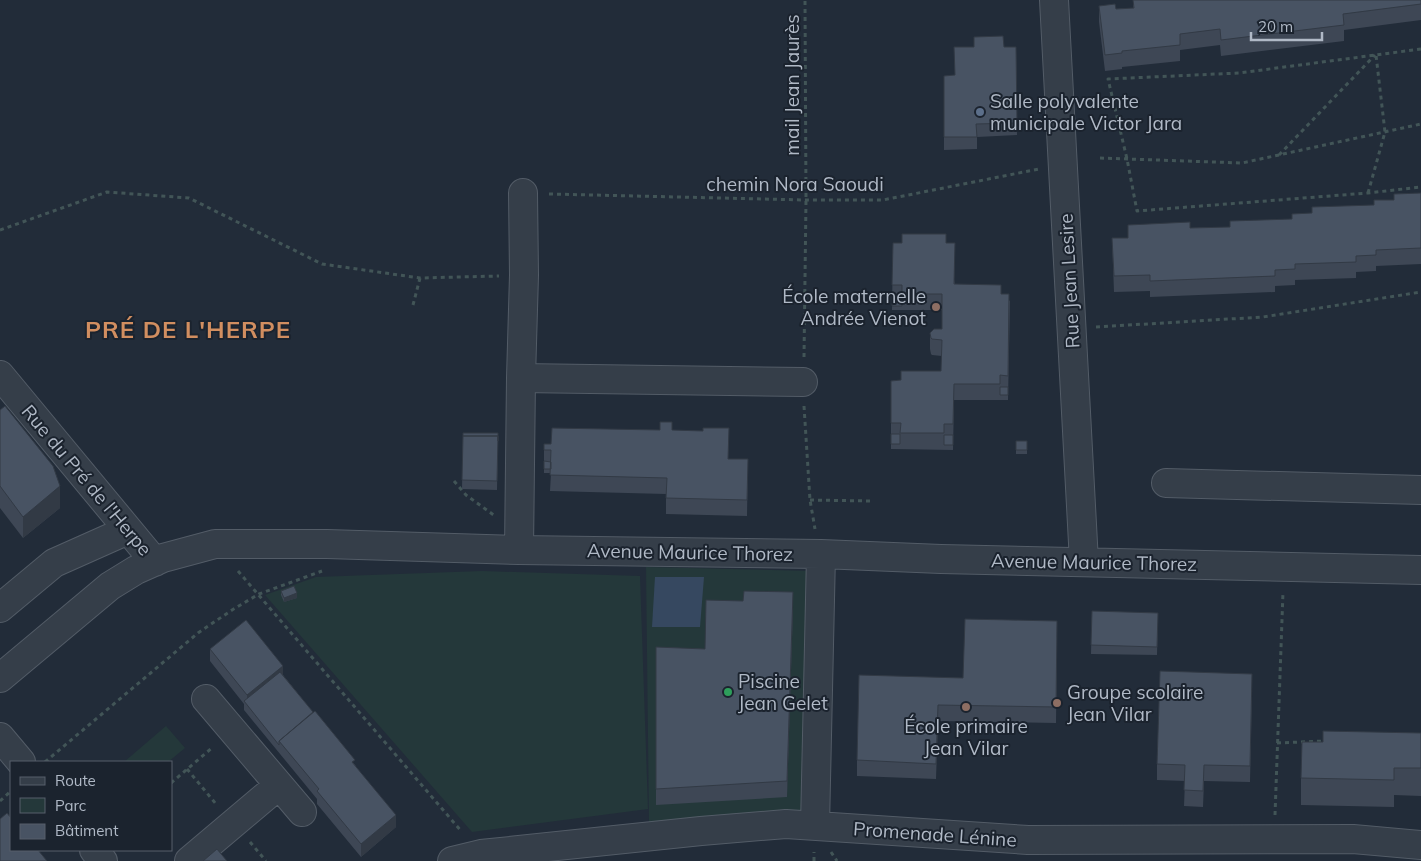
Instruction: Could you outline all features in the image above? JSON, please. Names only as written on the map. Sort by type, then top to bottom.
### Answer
[{"type":"street","name":"Rue Jean Lesire","points":[[1054,0],[1084,562]]},
{"type":"street","points":[[519,542],[524,275],[523,194]]},
{"type":"street","name":"Rue du Pré de l'Herpe","points":[[0,376],[155,562]]},
{"type":"street","points":[[521,378],[803,382]]},
{"type":"street","points":[[1166,483],[1421,490]]},
{"type":"street","points":[[0,608],[54,563],[128,530]]},
{"type":"street","name":"Avenue Maurice Thorez","points":[[0,678],[110,586],[136,570],[163,558],[215,544],[519,542],[941,559],[1421,570]]},
{"type":"street","points":[[815,826],[820,554]]},
{"type":"street","points":[[206,699],[302,812]]},
{"type":"street","points":[[0,737],[20,761]]},
{"type":"street","points":[[189,861],[279,786]]},
{"type":"street","name":"Promenade Lénine","points":[[452,861],[481,854],[786,824],[1028,840],[1353,839],[1421,844]]},
{"type":"street","points":[[95,851],[104,861]]},
{"type":"path","name":"mail Jean Jaurès","points":[[805,0],[806,200]]},
{"type":"path","points":[[1421,49],[1239,73],[1108,79],[1137,211],[1368,193],[1421,187]]},
{"type":"path","points":[[1368,193],[1385,132],[1376,55]]},
{"type":"path","points":[[1278,155],[1376,55]]},
{"type":"path","points":[[1100,158],[1242,163],[1421,124]]},
{"type":"path","name":"chemin Nora Saoudi","points":[[523,194],[883,200],[1063,164]]},
{"type":"path","points":[[0,230],[107,192],[189,198],[322,264],[420,278],[524,275]]},
{"type":"path","points":[[413,305],[420,278]]},
{"type":"path","points":[[1096,327],[1263,317],[1421,292]]},
{"type":"path","points":[[454,480],[466,495],[519,542]]},
{"type":"path","points":[[810,500],[872,501]]},
{"type":"path","points":[[215,544],[481,854]]},
{"type":"path","points":[[1274,840],[1283,566]]},
{"type":"path","points":[[46,761],[198,633],[259,594],[323,570]]},
{"type":"path","points":[[172,782],[232,730]]},
{"type":"path","points":[[1277,743],[1326,741]]},
{"type":"path","points":[[187,769],[213,800]]},
{"type":"path","points":[[0,801],[10,792]]},
{"type":"green space","name":"Piscine Jean Gelet","points":[[646,567],[812,571],[806,813],[649,822]]},
{"type":"green space","points":[[482,571],[640,576],[648,809],[472,832],[265,595],[316,577]]},
{"type":"green space","points":[[166,726],[185,748],[169,761],[125,761]]},
{"type":"water","points":[[655,577],[704,577],[700,627],[652,627]]},
{"type":"building","points":[[1133,0],[1421,0],[1421,4],[1343,14],[1344,25],[1221,40],[1220,29],[1180,34],[1180,45],[1122,51],[1122,53],[1105,55],[1099,6],[1115,4],[1116,9],[1134,8]]},
{"type":"building","name":"Salle polyvalente municipale Victor Jara","points":[[1003,36],[1004,47],[1016,47],[1017,123],[976,124],[977,137],[944,137],[944,76],[955,75],[954,47],[974,47],[974,37]]},
{"type":"building","points":[[1421,193],[1421,248],[1376,250],[1376,255],[1356,256],[1356,262],[1295,264],[1295,269],[1275,270],[1275,276],[1150,281],[1150,275],[1114,276],[1112,238],[1128,238],[1128,225],[1190,222],[1190,228],[1230,227],[1230,221],[1292,219],[1292,214],[1312,213],[1312,207],[1374,205],[1374,200],[1394,200],[1394,194]]},
{"type":"building","points":[[902,234],[946,234],[946,243],[955,243],[954,284],[1001,285],[1001,294],[1009,294],[1008,376],[1000,375],[1000,384],[954,384],[953,424],[944,424],[944,433],[900,433],[901,423],[891,423],[891,381],[901,380],[901,371],[941,371],[942,340],[932,339],[930,333],[934,329],[942,329],[942,294],[902,294],[902,285],[892,285],[893,243],[902,243]]},
{"type":"building","points":[[892,296],[902,297],[902,306],[892,306]]},
{"type":"building","points":[[1000,387],[1008,387],[1008,395],[1000,395]]},
{"type":"building","points":[[5,406],[53,466],[60,486],[23,517],[0,486],[0,410]]},
{"type":"building","points":[[660,422],[672,422],[672,430],[703,431],[703,428],[729,428],[728,459],[748,459],[747,500],[666,498],[667,478],[550,475],[551,450],[544,450],[544,444],[551,444],[552,428],[660,430]]},
{"type":"building","points":[[463,433],[498,433],[498,436],[463,436]]},
{"type":"building","points":[[891,434],[900,434],[900,444],[891,444]]},
{"type":"building","points":[[944,435],[953,435],[953,445],[944,445]]},
{"type":"building","points":[[463,436],[498,436],[497,481],[462,480]]},
{"type":"building","points":[[1016,441],[1027,441],[1027,450],[1016,450]]},
{"type":"building","points":[[544,461],[551,462],[551,469],[544,469]]},
{"type":"building","points":[[294,586],[297,593],[284,598],[281,591]]},
{"type":"building","points":[[744,591],[793,592],[787,781],[656,789],[656,647],[705,649],[706,600],[743,601]]},
{"type":"building","points":[[1092,611],[1158,613],[1157,647],[1091,645]]},
{"type":"building","points":[[965,619],[1057,621],[1056,707],[938,705],[936,764],[857,760],[859,675],[963,678]]},
{"type":"building","points":[[246,620],[283,666],[247,695],[210,649]]},
{"type":"building","points":[[1160,671],[1252,674],[1250,766],[1204,765],[1203,791],[1184,790],[1185,765],[1157,764]]},
{"type":"building","points":[[280,672],[313,712],[279,741],[279,745],[244,701]]},
{"type":"building","points":[[315,711],[355,760],[352,762],[396,815],[361,844],[279,741]]},
{"type":"building","points":[[1323,731],[1421,733],[1421,768],[1394,768],[1394,780],[1301,778],[1302,742],[1323,742]]},
{"type":"building","points":[[7,813],[10,817],[10,851],[39,851],[47,861],[0,861],[0,819]]},
{"type":"building","points":[[217,849],[227,861],[203,861]]},
{"type":"place","name":"Salle polyvalente municipale Victor Jara","points":[[980,112]]},
{"type":"place","name":"École maternelle Andrée Vienot","points":[[936,307]]},
{"type":"place","name":"Piscine Jean Gelet","points":[[728,692]]},
{"type":"place","name":"Groupe scolaire Jean Vilar","points":[[1057,703]]},
{"type":"place","name":"École primaire Jean Vilar","points":[[966,707]]},
{"type":"district","name":"PRÉ DE L'HERPE","points":[[188,329]]}]
